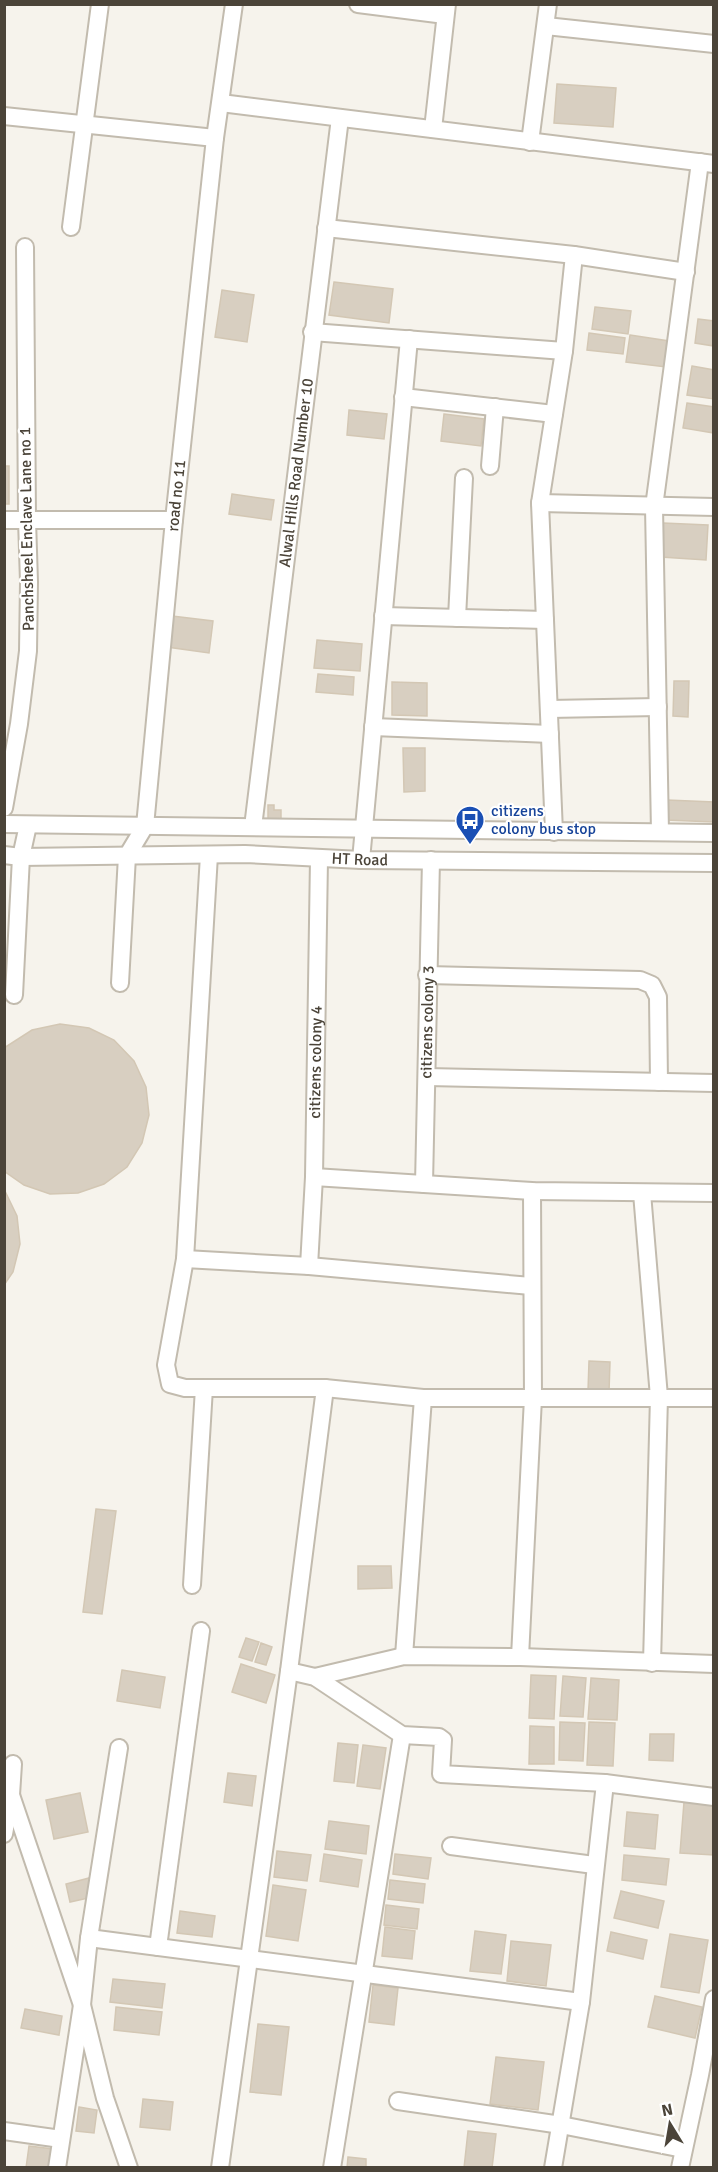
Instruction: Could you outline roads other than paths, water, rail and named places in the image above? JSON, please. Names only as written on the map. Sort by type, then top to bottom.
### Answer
[{"type":"street","points":[[71,227],[100,4]]},
{"type":"street","name":"road no 11","points":[[120,983],[127,856],[145,826],[174,520],[216,138],[234,4]]},
{"type":"street","points":[[358,4],[446,10],[433,129]]},
{"type":"street","points":[[530,142],[549,4]]},
{"type":"street","points":[[546,26],[714,44]]},
{"type":"street","points":[[221,103],[707,163],[686,272],[654,507],[660,832]]},
{"type":"street","points":[[4,116],[216,138]]},
{"type":"street","name":"Alwal Hills Road Number 10","points":[[253,827],[340,118]]},
{"type":"street","points":[[326,228],[574,255],[686,272]]},
{"type":"street","name":"Panchsheel Enclave Lane no 1","points":[[4,808],[19,724],[28,651],[25,247]]},
{"type":"street","points":[[554,832],[540,503],[564,351],[574,255]]},
{"type":"street","points":[[312,332],[564,351]]},
{"type":"street","points":[[361,860],[409,339]]},
{"type":"street","points":[[403,397],[554,414]]},
{"type":"street","points":[[490,466],[495,407]]},
{"type":"street","points":[[457,618],[464,478]]},
{"type":"street","points":[[540,503],[714,507]]},
{"type":"street","points":[[4,520],[174,520]]},
{"type":"street","points":[[383,616],[545,620]]},
{"type":"street","points":[[549,710],[658,707]]},
{"type":"street","points":[[373,727],[550,734]]},
{"type":"street","name":"HT Road","points":[[4,824],[714,833]]},
{"type":"street","points":[[14,995],[13,856],[28,825]]},
{"type":"street","name":"HT Road","points":[[13,856],[245,854],[361,860],[714,863]]},
{"type":"street","points":[[209,855],[185,1259],[166,1365],[170,1384],[185,1388],[325,1388],[423,1398],[714,1398]]},
{"type":"street","name":"citizens colony 4","points":[[309,1266],[314,1177],[319,859]]},
{"type":"street","name":"citizens colony 3","points":[[424,1184],[431,860]]},
{"type":"street","points":[[427,975],[640,980],[652,985],[658,997],[659,1082]]},
{"type":"street","points":[[428,1077],[714,1083]]},
{"type":"street","points":[[314,1177],[532,1191],[714,1193]]},
{"type":"street","points":[[520,1657],[533,1398],[532,1191]]},
{"type":"street","points":[[642,1193],[659,1397],[652,1663]]},
{"type":"street","points":[[185,1259],[309,1266],[531,1286]]},
{"type":"street","points":[[192,1585],[204,1388]]},
{"type":"street","points":[[220,2168],[289,1671],[325,1388]]},
{"type":"street","points":[[404,1656],[423,1398]]},
{"type":"street","points":[[158,1947],[201,1631]]},
{"type":"street","points":[[315,1677],[404,1656],[520,1657],[714,1664]]},
{"type":"street","points":[[289,1671],[315,1677],[402,1735],[439,1737],[443,1740],[441,1774],[604,1783],[714,1797]]},
{"type":"street","points":[[332,2168],[402,1735]]},
{"type":"street","points":[[57,2168],[82,2005],[89,1938],[119,1748]]},
{"type":"street","points":[[4,1834],[11,1795],[13,1764]]},
{"type":"street","points":[[553,2168],[581,2002],[604,1783]]},
{"type":"street","points":[[11,1795],[82,2005],[105,2098],[129,2168]]},
{"type":"street","points":[[451,1846],[594,1865]]},
{"type":"street","points":[[89,1938],[581,2002]]},
{"type":"street","points":[[680,2168],[683,2149],[707,2076],[714,1999]]},
{"type":"street","points":[[398,2101],[561,2125],[683,2149]]},
{"type":"street","points":[[4,2131],[61,2139]]},
{"type":"place","name":"citizens colony bus stop","points":[[470,846]]}]
